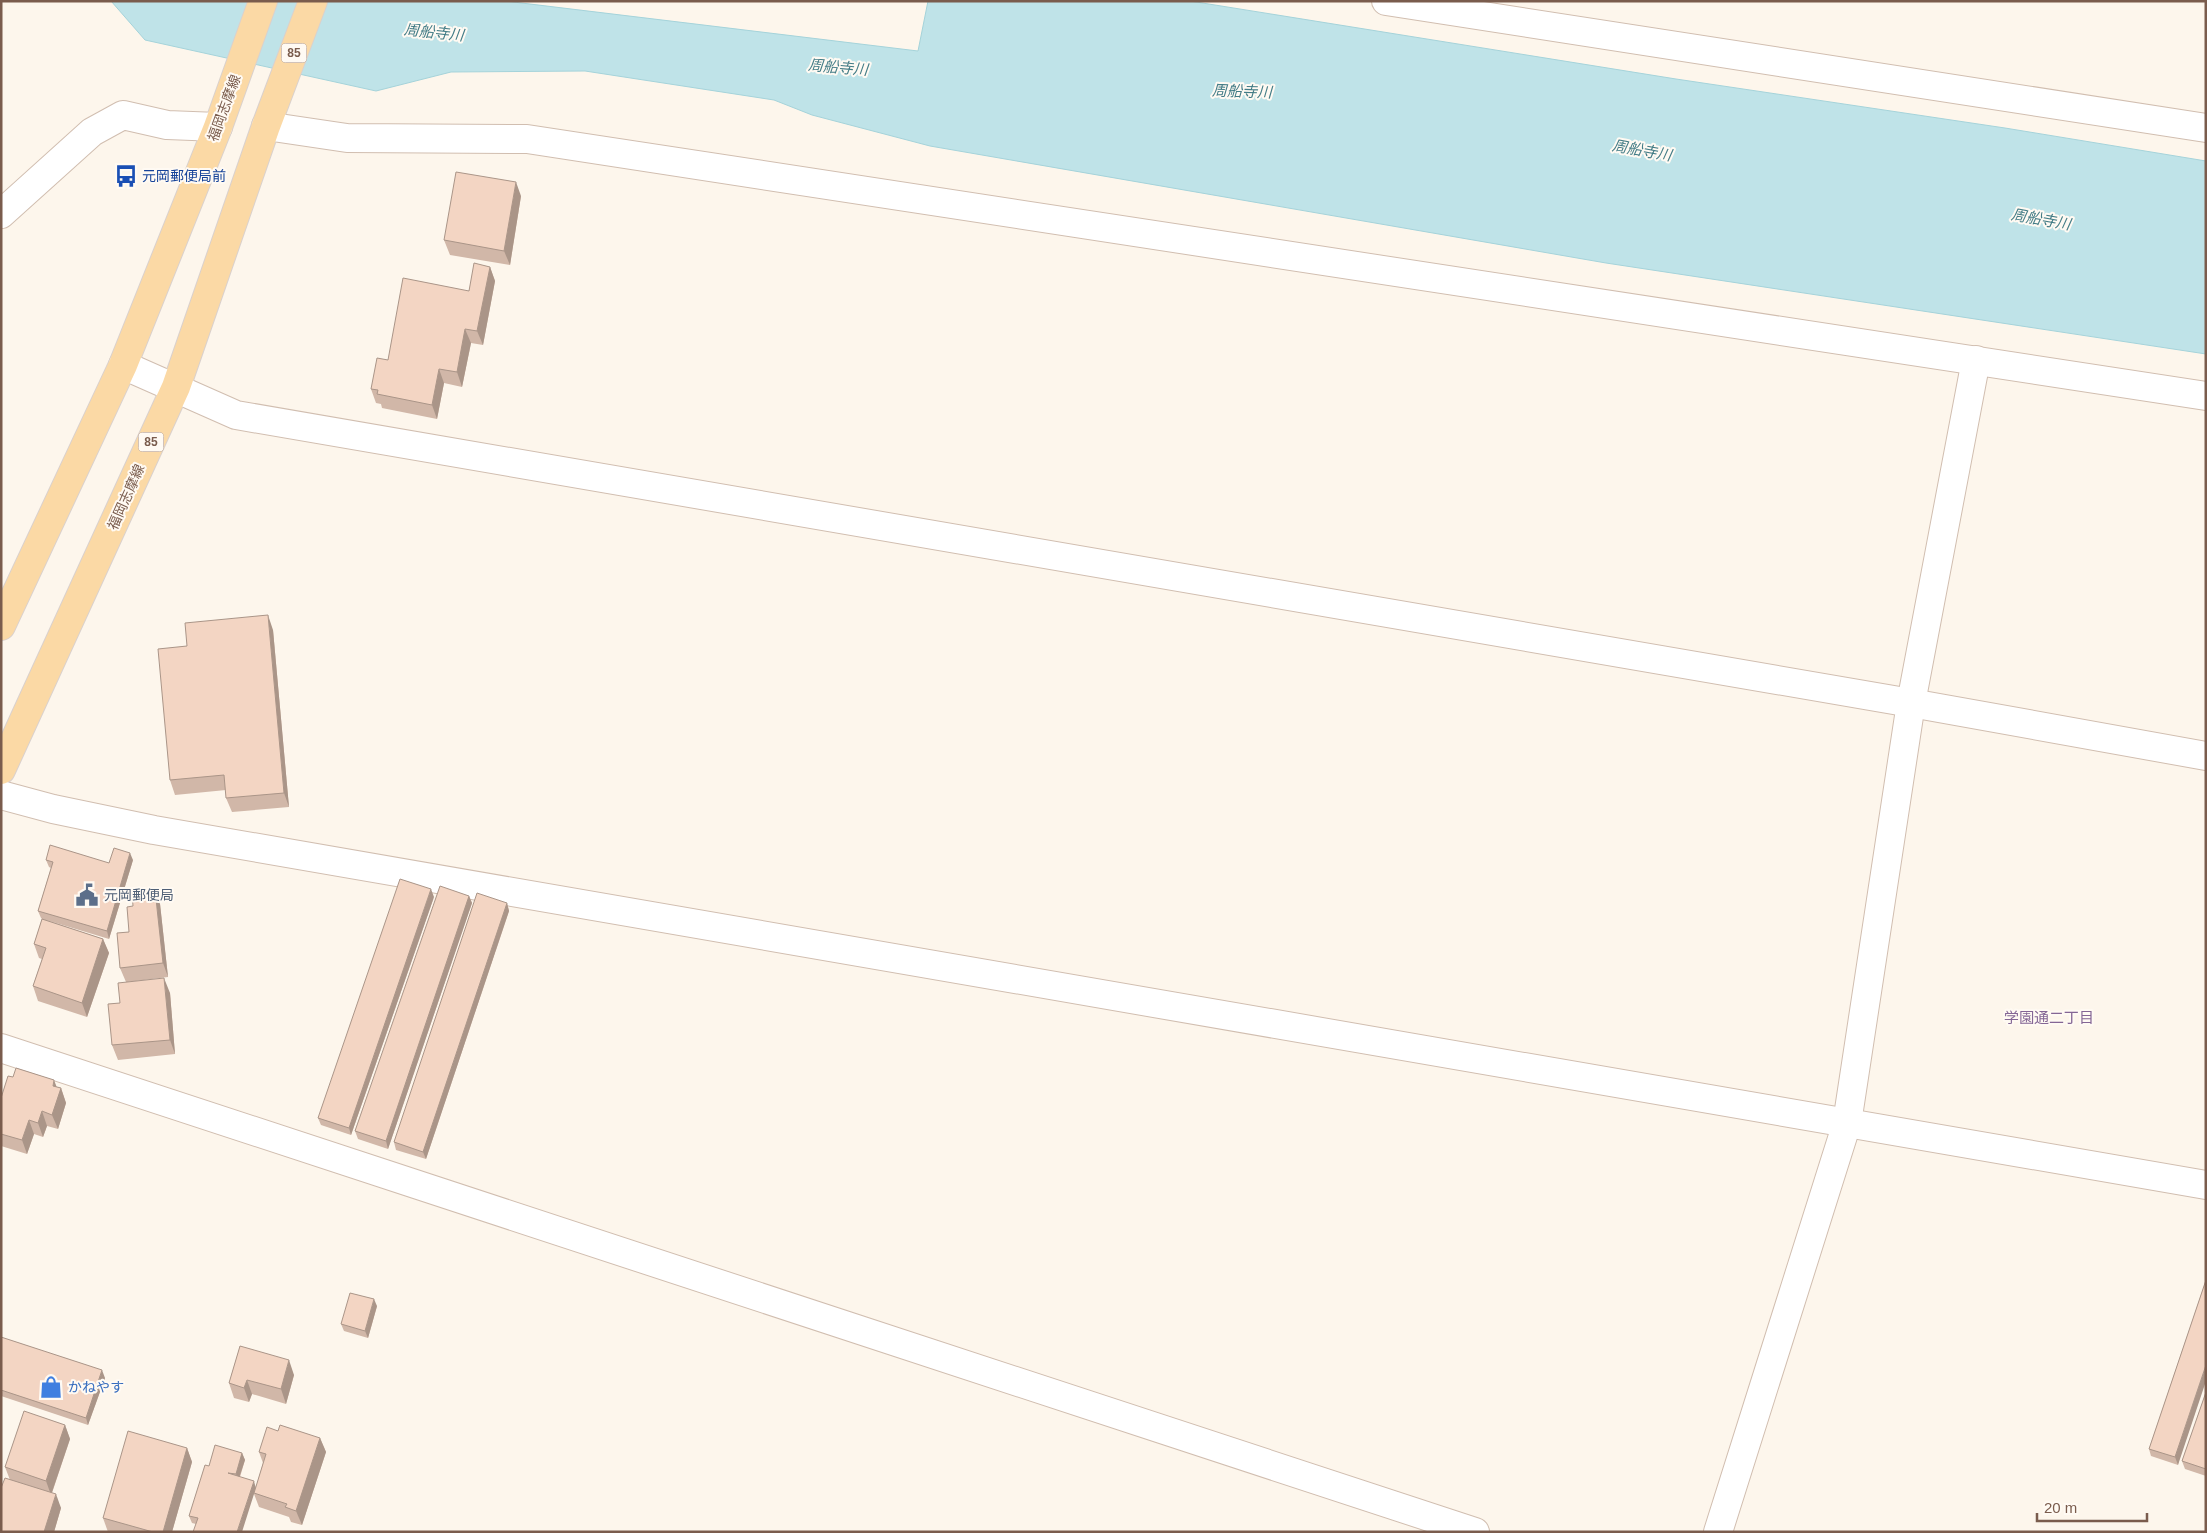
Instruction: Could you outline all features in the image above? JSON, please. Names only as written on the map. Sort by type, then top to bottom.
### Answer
[{"type":"main road","name":"福岡志摩線","points":[[1,626],[123,365],[218,127],[263,1]]},
{"type":"main road","name":"85","points":[[270,115],[313,1]]},
{"type":"main road","name":"福岡志摩線","points":[[1,770],[176,387],[270,115]]},
{"type":"street","points":[[1386,1],[2206,128]]},
{"type":"street","points":[[1,214],[92,132],[123,115],[167,125],[218,127]]},
{"type":"street","points":[[270,115],[347,138],[528,139],[2206,396]]},
{"type":"street","points":[[1718,1532],[1847,1123],[1911,703],[1976,360]]},
{"type":"street","points":[[123,365],[236,415],[1911,703],[2206,756]]},
{"type":"street","points":[[1,795],[53,809],[154,830],[2206,1185]]},
{"type":"street","points":[[1,1048],[1475,1532]]},
{"type":"water","name":"周船寺川","points":[[111,1],[505,1],[918,51],[928,1],[1190,1],[2206,161],[2206,354],[1606,263],[930,146],[812,115],[774,100],[585,71],[451,72],[376,91],[145,40]]},
{"type":"building","points":[[456,172],[516,182],[504,251],[444,240]]},
{"type":"building","points":[[474,263],[490,267],[477,331],[465,329],[457,372],[439,369],[432,405],[377,394],[378,390],[371,389],[377,358],[388,360],[403,278],[469,291]]},
{"type":"building","points":[[268,615],[284,793],[226,798],[224,775],[170,780],[158,649],[187,646],[185,623]]},
{"type":"building","points":[[50,845],[109,863],[114,848],[130,853],[107,931],[38,911],[53,862],[46,860]]},
{"type":"building","points":[[400,879],[431,889],[349,1128],[318,1118]]},
{"type":"building","points":[[440,886],[469,896],[386,1141],[355,1131]]},
{"type":"building","points":[[155,890],[163,963],[120,968],[117,933],[129,932],[127,907],[133,906],[132,892]]},
{"type":"building","points":[[477,893],[507,903],[423,1152],[394,1142]]},
{"type":"building","points":[[42,919],[103,939],[82,1003],[33,986],[46,948],[34,944]]},
{"type":"building","points":[[164,978],[170,1040],[112,1045],[108,1004],[120,1003],[118,983]]},
{"type":"building","points":[[16,1068],[54,1080],[53,1086],[61,1088],[52,1115],[42,1111],[38,1123],[29,1120],[22,1140],[1,1134],[1,1098],[8,1076],[13,1077]]},
{"type":"building","points":[[2206,1280],[2206,1365],[2175,1457],[2149,1449]]},
{"type":"building","points":[[350,1293],[374,1299],[365,1331],[341,1324]]},
{"type":"building","name":"かねやす","points":[[1,1337],[102,1370],[86,1418],[1,1390]]},
{"type":"building","points":[[240,1346],[289,1360],[281,1389],[247,1380],[244,1388],[229,1383]]},
{"type":"building","points":[[2206,1392],[2206,1469],[2182,1461]]},
{"type":"building","points":[[24,1411],[65,1425],[46,1481],[5,1467]]},
{"type":"building","points":[[280,1425],[320,1438],[296,1511],[285,1507],[287,1504],[254,1493],[266,1454],[259,1452],[267,1427],[278,1431]]},
{"type":"building","points":[[128,1431],[187,1448],[163,1532],[153,1532],[103,1518]]},
{"type":"building","points":[[215,1445],[242,1453],[236,1474],[228,1473],[254,1481],[237,1532],[193,1532],[198,1518],[189,1516],[205,1465],[209,1466]]},
{"type":"building","points":[[5,1478],[56,1494],[44,1532],[1,1532],[1,1488]]},
{"type":"place","name":"元岡郵便局前","points":[[126,176]]},
{"type":"place","name":"元岡郵便局","points":[[87,895]]},
{"type":"place","name":"かねやす","points":[[51,1387]]},
{"type":"district","name":"学園通二丁目","points":[[2049,1017]]}]
